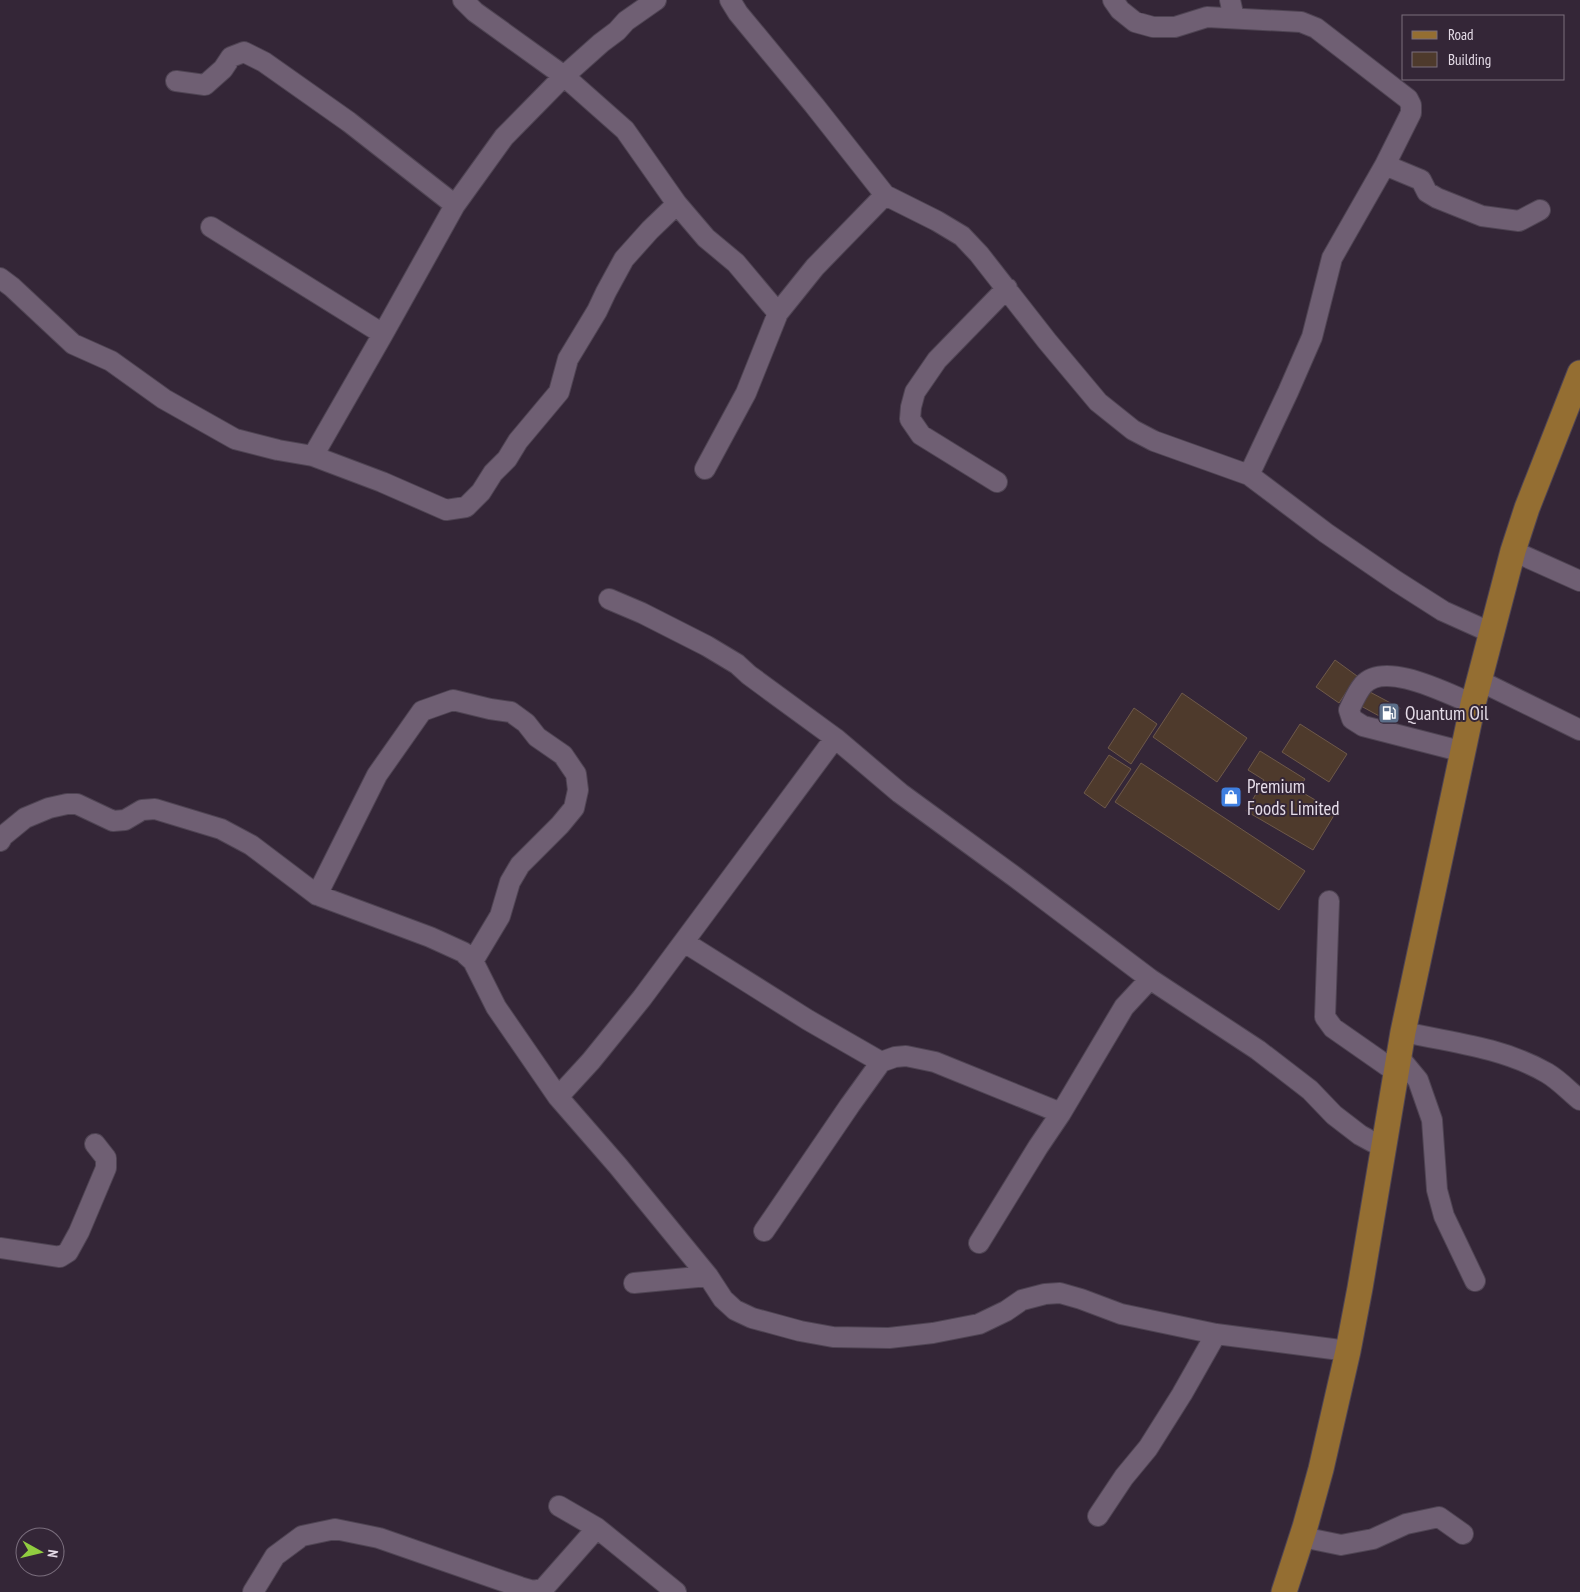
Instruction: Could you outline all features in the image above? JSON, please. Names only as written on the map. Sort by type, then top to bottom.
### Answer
[{"type":"main road","points":[[1284,1592],[1321,1469],[1348,1351],[1404,1032],[1477,693],[1513,551],[1527,508],[1580,373]]},
{"type":"street","points":[[313,456],[384,334],[455,205],[504,137],[564,76],[626,21],[656,0]]},
{"type":"street","points":[[730,0],[738,13],[886,196],[937,221],[962,236],[1007,288],[1046,341],[1098,402],[1133,430],[1179,451],[1206,458],[1248,475],[1326,533],[1396,581],[1443,610],[1492,633]]},
{"type":"street","points":[[1113,0],[1120,10],[1135,22],[1152,27],[1175,27],[1232,9],[1258,20],[1301,22],[1316,28],[1408,99],[1411,105],[1410,113],[1386,165],[1332,258],[1312,337],[1248,475]]},
{"type":"street","points":[[471,4],[564,76],[626,130],[677,204],[706,238],[736,264],[778,313]]},
{"type":"street","points":[[176,81],[205,85],[223,69],[231,57],[244,52],[264,62],[349,122],[455,205]]},
{"type":"street","points":[[1386,165],[1421,180],[1427,192],[1437,198],[1482,216],[1519,221],[1540,210]]},
{"type":"street","points":[[705,469],[746,393],[778,313],[815,267],[886,196]]},
{"type":"street","points":[[0,278],[73,344],[111,361],[164,399],[235,439],[278,450],[313,456],[382,482],[446,510],[466,507],[481,492],[518,441],[559,392],[568,359],[597,311],[624,259],[677,204]]},
{"type":"street","points":[[211,227],[384,334]]},
{"type":"street","points":[[997,482],[921,435],[910,419],[915,392],[937,360],[1007,288]]},
{"type":"street","points":[[1513,551],[1580,581]]},
{"type":"street","points":[[609,599],[659,621],[737,664],[749,675],[835,738],[900,793],[1150,979],[1258,1050],[1310,1090],[1334,1115],[1360,1135],[1384,1148]]},
{"type":"street","points":[[1464,752],[1362,726],[1352,719],[1349,710],[1363,685],[1374,678],[1387,676],[1477,693],[1580,730]]},
{"type":"street","points":[[317,895],[377,775],[422,711],[452,700],[510,712],[526,724],[537,737],[562,755],[576,774],[578,790],[574,808],[560,826],[520,865],[510,882],[500,916],[473,961]]},
{"type":"street","points":[[558,1096],[591,1061],[684,942],[835,738]]},
{"type":"street","points":[[0,841],[3,836],[25,818],[49,808],[67,804],[78,804],[113,821],[125,820],[142,810],[154,809],[221,829],[251,845],[317,895],[430,937],[463,952],[473,961],[496,1007],[558,1096],[708,1276],[723,1299],[735,1310],[752,1318],[800,1331],[833,1337],[889,1338],[933,1333],[979,1324],[1006,1311],[1022,1300],[1045,1294],[1060,1293],[1121,1314],[1216,1334],[1348,1351]]},
{"type":"street","points":[[1329,902],[1325,1017],[1333,1028],[1398,1065],[1418,1080],[1432,1120],[1437,1190],[1444,1216],[1475,1281]]},
{"type":"street","points":[[684,942],[808,1020],[881,1062]]},
{"type":"street","points":[[979,1243],[1061,1113],[1124,1008],[1150,979]]},
{"type":"street","points":[[1404,1032],[1516,1058],[1548,1074],[1580,1100]]},
{"type":"street","points":[[764,1230],[881,1062],[895,1057],[906,1056],[935,1062],[1061,1113]]},
{"type":"street","points":[[0,1248],[60,1257],[68,1252],[79,1232],[106,1168],[106,1158],[95,1144]]},
{"type":"street","points":[[634,1283],[708,1276]]},
{"type":"street","points":[[1098,1516],[1124,1477],[1148,1448],[1182,1394],[1216,1334]]},
{"type":"street","points":[[559,1506],[597,1528],[676,1592]]},
{"type":"street","points":[[1302,1537],[1341,1545],[1374,1539],[1406,1524],[1439,1518],[1463,1534]]},
{"type":"street","points":[[253,1592],[275,1556],[302,1536],[335,1529],[380,1538],[534,1591],[544,1588],[597,1528]]},
{"type":"building","points":[[1335,660],[1357,676],[1339,703],[1316,687]]},
{"type":"building","points":[[1368,691],[1400,708],[1392,723],[1361,706]]},
{"type":"building","points":[[1182,693],[1247,738],[1217,782],[1153,737]]},
{"type":"building","points":[[1134,708],[1157,724],[1131,764],[1108,748]]},
{"type":"building","points":[[1300,724],[1347,754],[1329,782],[1282,752]]},
{"type":"building","points":[[1260,751],[1305,779],[1298,790],[1336,812],[1313,850],[1246,811],[1264,780],[1248,770]]},
{"type":"building","points":[[1109,755],[1131,769],[1105,808],[1084,793]]},
{"type":"building","points":[[1141,763],[1305,871],[1279,910],[1115,802]]},
{"type":"place","name":"Quantum Oil","points":[[1389,713]]},
{"type":"place","name":"Premium Foods Limited","points":[[1231,797]]}]
